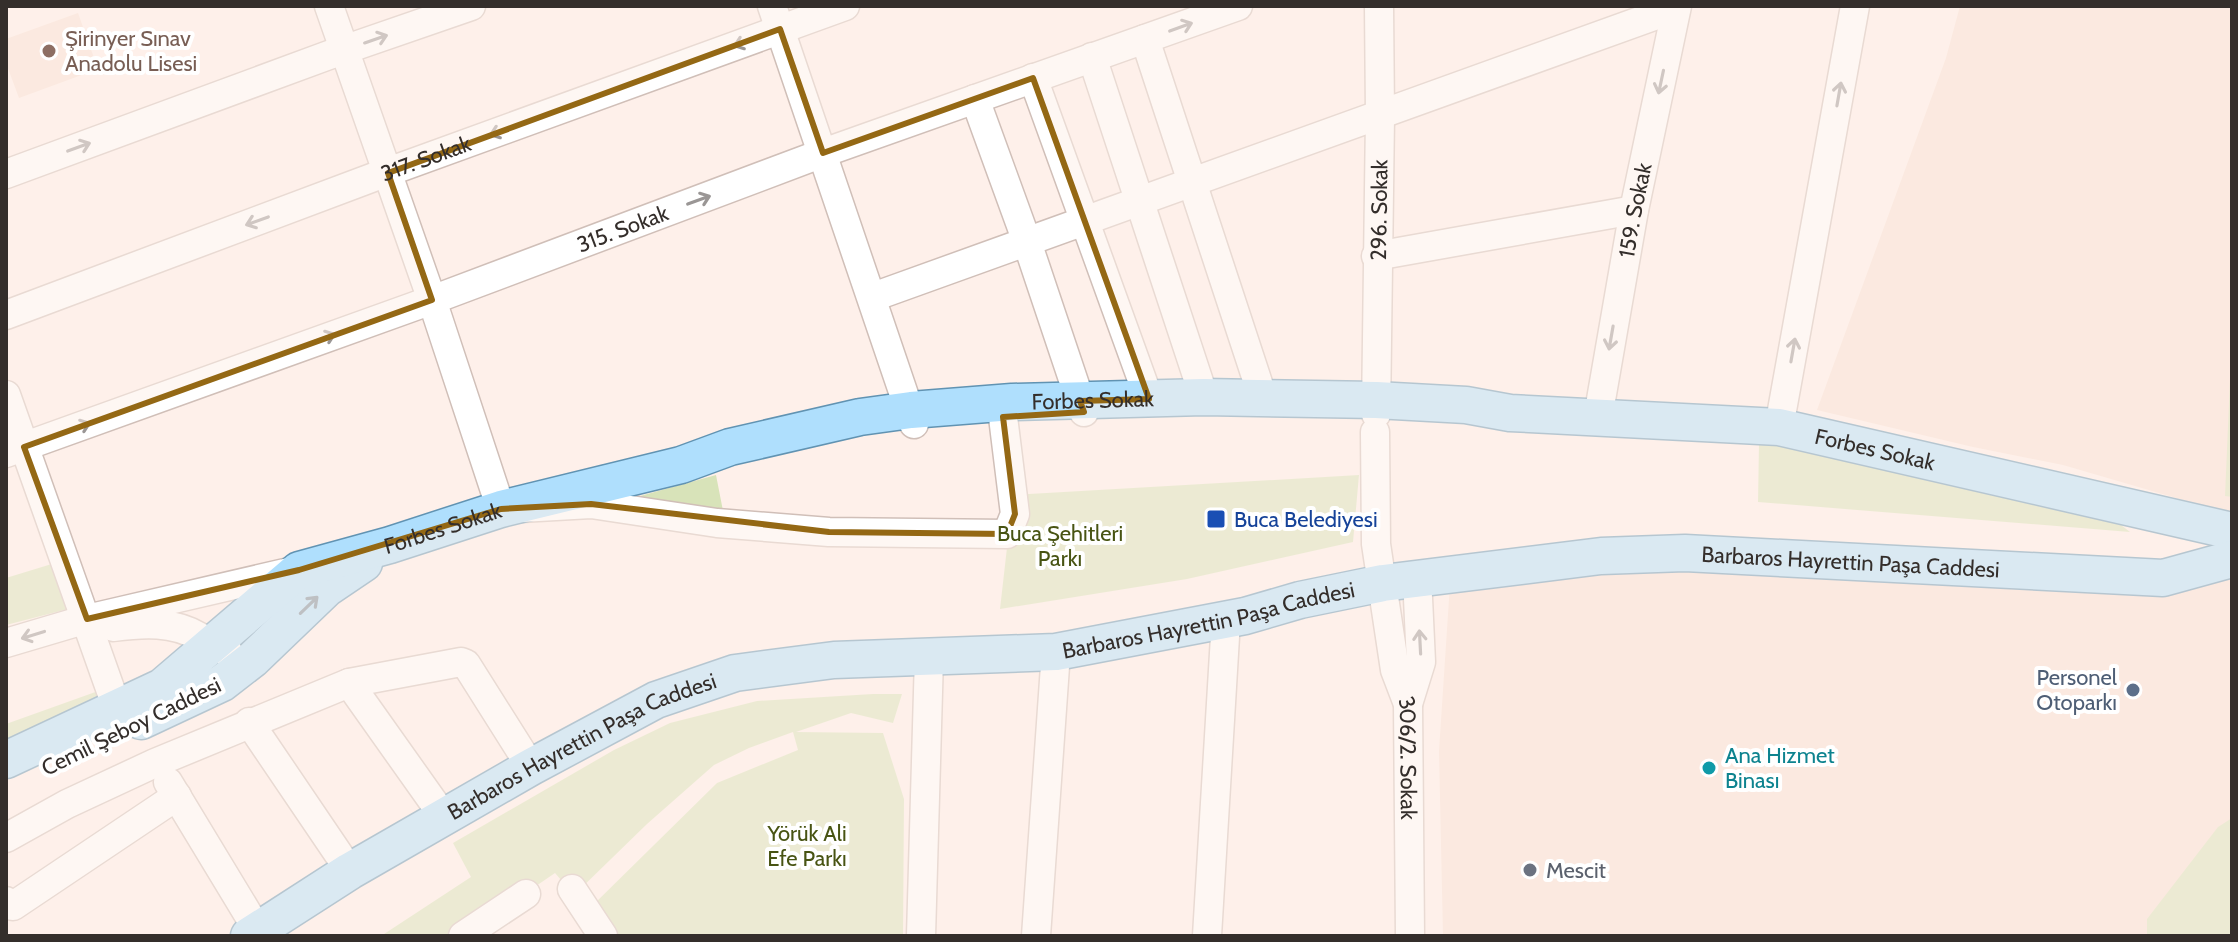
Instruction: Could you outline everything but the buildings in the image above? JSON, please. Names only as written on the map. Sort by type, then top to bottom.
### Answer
[{"type":"main road","name":"Forbes Sokak","points":[[6,760],[162,687],[299,570],[501,509],[681,465],[730,447],[860,417],[1003,417],[1149,399],[1263,398],[1375,416]]},
{"type":"main road","name":"Forbes Sokak","points":[[913,417],[1012,402],[1375,416],[1466,405],[1510,413],[1779,427],[2232,531]]},
{"type":"main road","name":"Cemil Şeboy Caddesi","points":[[6,786],[222,683],[253,659],[327,588],[390,545]]},
{"type":"main road","name":"Barbaros Hayrettin Paşa Caddesi","points":[[253,932],[350,871],[531,767],[656,700],[735,673],[834,660],[1056,652],[1226,620],[1300,600],[1400,580],[1601,556],[1685,553],[2163,578],[2232,559]]},
{"type":"street","points":[[329,6],[501,509],[591,504],[717,523],[829,532],[1007,534],[1015,514],[1003,417]]},
{"type":"street","points":[[6,174],[342,50],[471,6]]},
{"type":"street","name":"317. Sokak","points":[[6,315],[388,173],[776,17],[845,6]]},
{"type":"street","name":"315. Sokak","points":[[15,450],[432,300],[823,153],[1238,6]]},
{"type":"street","name":"296. Sokak","points":[[1379,6],[1376,544],[1400,580]]},
{"type":"street","points":[[1779,427],[1855,6]]},
{"type":"street","points":[[873,297],[1677,7]]},
{"type":"street","name":"159. Sokak","points":[[1598,417],[1634,210],[1677,7]]},
{"type":"street","points":[[776,17],[913,417]]},
{"type":"street","points":[[1145,39],[1263,398]]},
{"type":"street","points":[[1092,57],[1204,397]]},
{"type":"street","points":[[1033,78],[1149,399]]},
{"type":"street","points":[[975,99],[1082,407]]},
{"type":"street","points":[[1376,256],[1634,210]]},
{"type":"street","points":[[6,395],[15,450],[87,619],[117,708]]},
{"type":"street","name":"Forbes Sokak","points":[[6,643],[87,619],[299,570]]},
{"type":"street","name":"306/2. Sokak","points":[[1400,580],[1395,670],[1408,704],[1410,936]]},
{"type":"street","points":[[189,595],[209,608],[222,638]]},
{"type":"street","points":[[87,619],[105,629],[136,624],[173,625],[201,637],[222,638],[253,659]]},
{"type":"street","points":[[1207,936],[1226,620]]},
{"type":"street","points":[[1036,936],[1056,652]]},
{"type":"street","points":[[921,936],[929,657]]},
{"type":"street","points":[[6,838],[67,804],[155,763],[349,683],[461,662],[466,664],[531,767]]},
{"type":"street","points":[[349,683],[444,817]]},
{"type":"street","points":[[249,722],[350,871]]},
{"type":"street","points":[[155,763],[177,796],[253,932]]},
{"type":"street","points":[[6,901],[13,906],[177,796]]},
{"type":"street","points":[[572,889],[603,936]]},
{"type":"street","points":[[463,936],[526,894]]},
{"type":"highlighted area","points":[[780,29],[823,153],[1033,78],[1149,399],[1080,401],[1084,412],[1003,417],[1015,514],[1007,534],[829,532],[591,504],[501,509],[299,570],[87,619],[24,447],[432,300],[388,173]]},
{"type":"shaded area","points":[[1960,6],[2232,6],[2232,511],[2207,507],[2063,465],[1817,410],[1946,58]]},
{"type":"shaded area","name":"Şirinyer Sınav Anadolu Lisesi","points":[[78,13],[98,69],[19,98],[6,63],[6,39]]},
{"type":"shaded area","points":[[1686,562],[2232,575],[2232,936],[1443,936],[1439,751],[1450,584]]},
{"type":"green space","points":[[2232,355],[2232,497],[2225,496]]},
{"type":"green space","points":[[1759,444],[1775,445],[2121,525],[2130,532],[1758,502]]},
{"type":"green space","points":[[716,475],[724,516],[622,501]]},
{"type":"green space","name":"Buca Şehitleri Parkı","points":[[1359,475],[1353,542],[1187,579],[1000,609],[1013,495]]},
{"type":"green space","points":[[55,563],[68,609],[6,625],[6,578]]},
{"type":"green space","points":[[101,690],[103,703],[6,752],[6,724]]},
{"type":"green space","name":"Yörük Ali Efe Parkı","points":[[902,694],[893,723],[851,713],[796,732],[883,733],[904,799],[903,936],[611,936],[590,908],[717,783],[798,750],[793,732],[714,765],[574,895],[555,873],[463,936],[381,936],[471,877],[453,843],[614,750],[670,723],[757,701]]},
{"type":"green space","points":[[2232,818],[2232,936],[2147,936],[2147,919],[2218,827]]},
{"type":"place","name":"Şirinyer Sınav Anadolu Lisesi","points":[[49,51]]},
{"type":"place","name":"Buca Belediyesi","points":[[1216,519]]},
{"type":"place","name":"Personel Otoparkı","points":[[2133,690]]},
{"type":"place","name":"Ana Hizmet Binası","points":[[1709,768]]},
{"type":"place","name":"Mescit","points":[[1530,870]]}]
